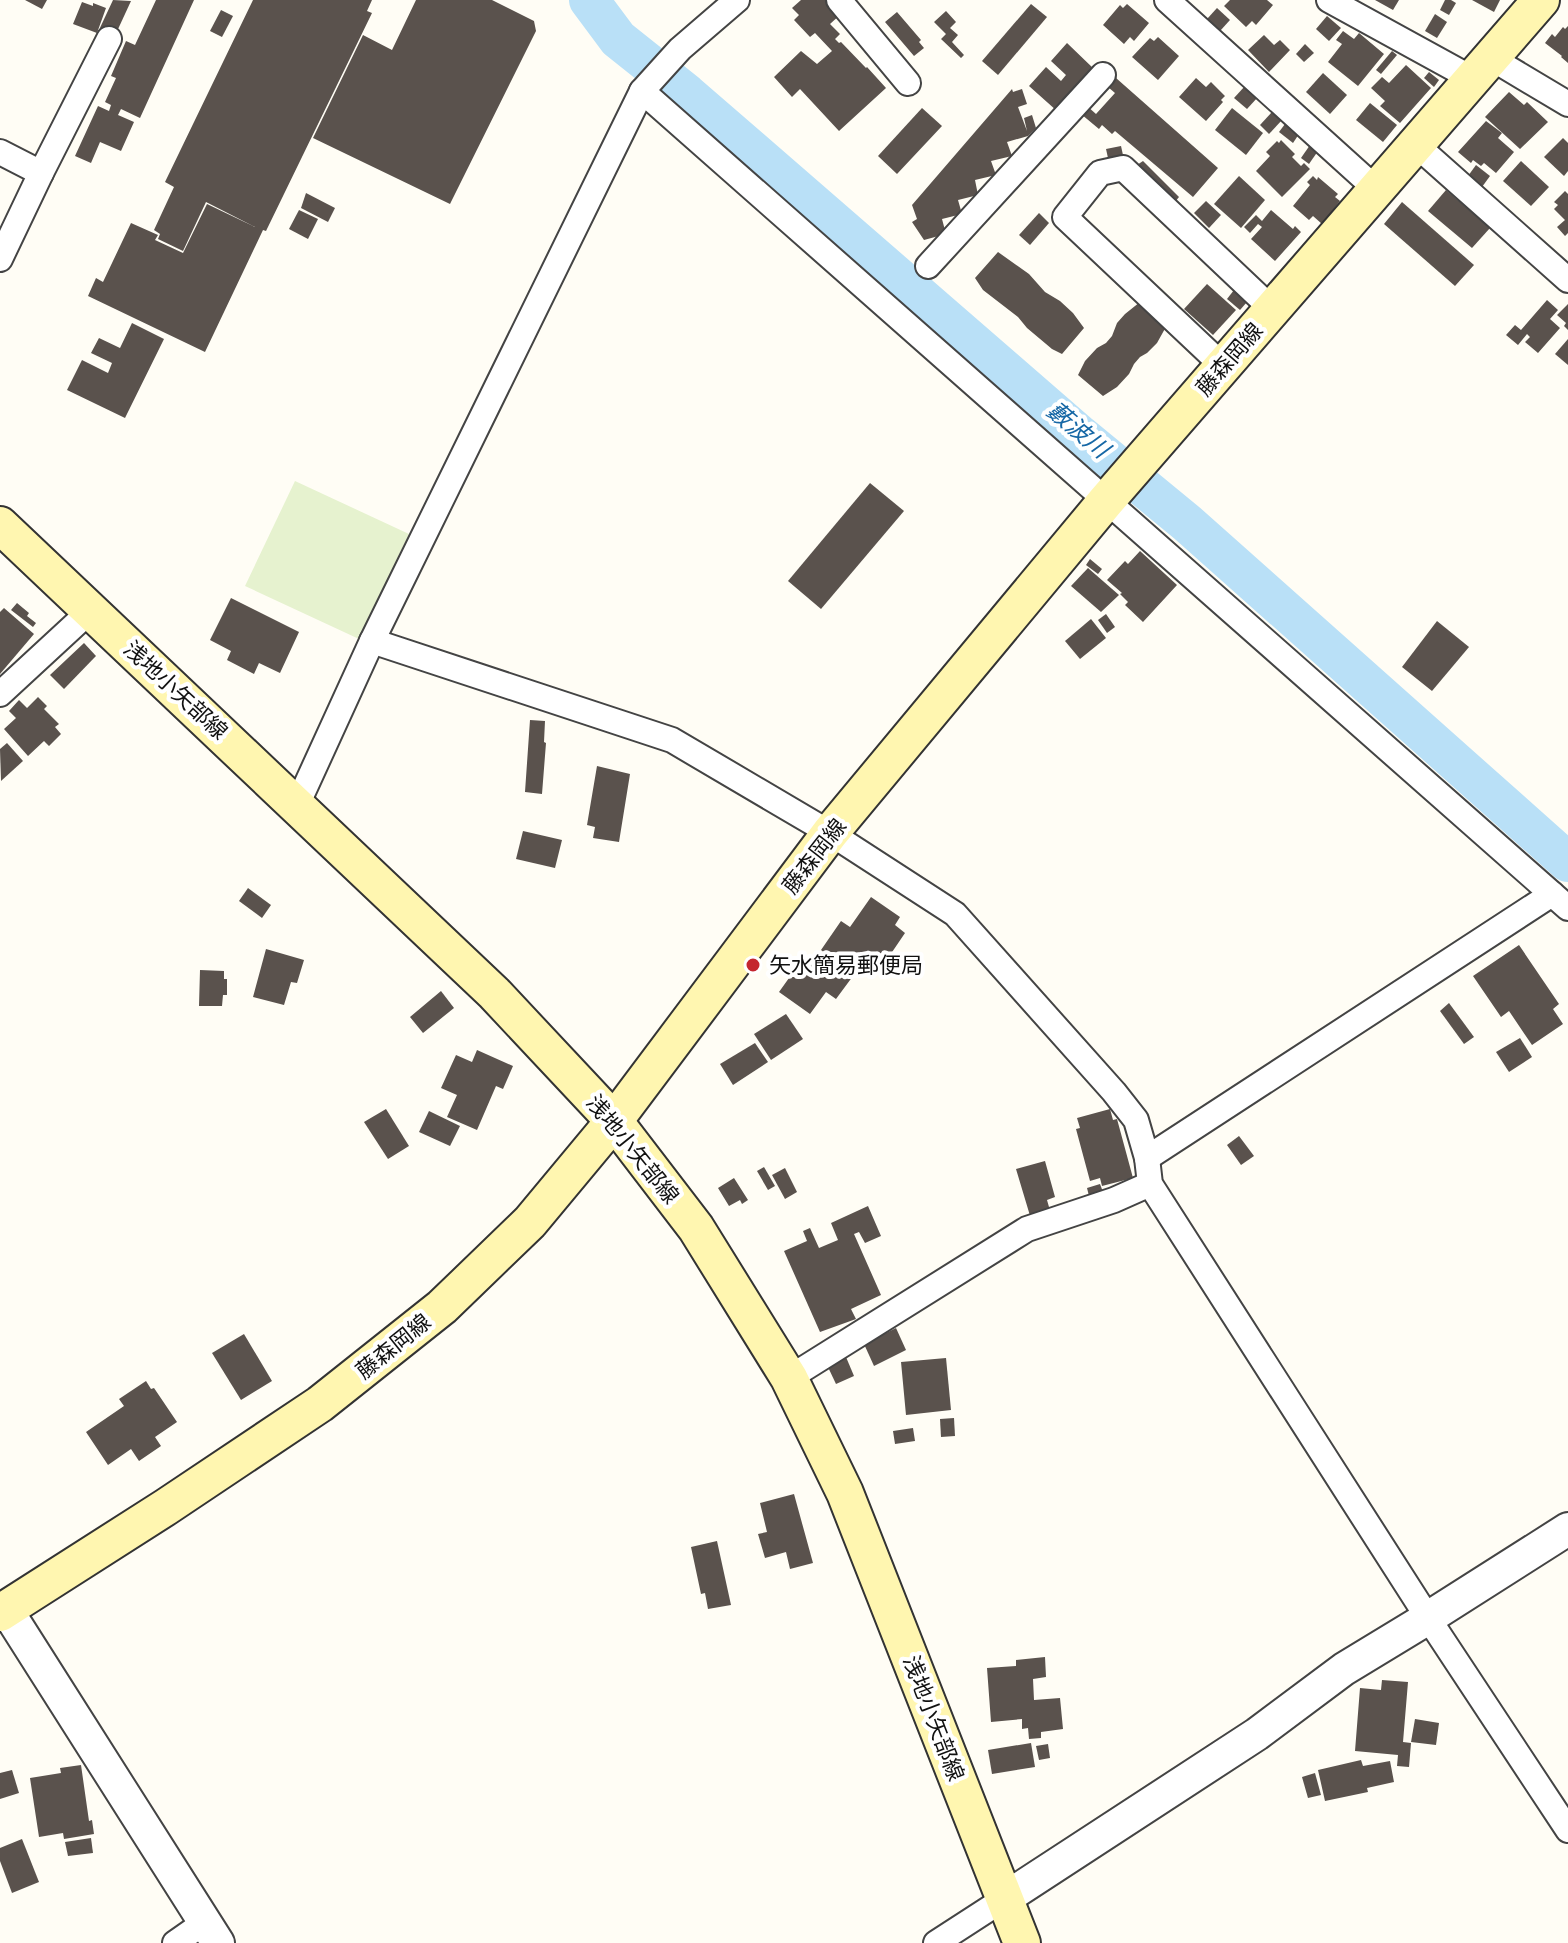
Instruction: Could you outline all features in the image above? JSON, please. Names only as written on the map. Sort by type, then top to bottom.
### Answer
[{"type":"main road","name":"藤森岡線","points":[[2,1607],[166,1507],[320,1404],[442,1307],[530,1222],[614,1121],[830,833],[1106,501],[1541,0]]},
{"type":"main road","name":"浅地小矢部線","points":[[0,525],[494,993],[614,1121],[696,1228],[789,1378],[851,1507],[1022,1943]]},
{"type":"street","points":[[297,805],[372,641],[642,91],[680,49],[737,0]]},
{"type":"street","points":[[839,0],[908,83]]},
{"type":"street","points":[[1167,0],[1376,189]]},
{"type":"street","points":[[1329,0],[1568,104]]},
{"type":"street","points":[[0,259],[109,39]]},
{"type":"street","points":[[928,266],[1103,75]]},
{"type":"street","points":[[642,91],[1560,901],[1147,1158]]},
{"type":"street","points":[[1415,144],[1568,280]]},
{"type":"street","points":[[0,152],[41,173]]},
{"type":"street","points":[[1223,366],[1065,217],[1100,173],[1123,168],[1272,309]]},
{"type":"street","points":[[0,694],[91,610]]},
{"type":"street","points":[[372,641],[672,740],[830,833],[955,914],[1136,1120],[1147,1158],[1150,1184],[1568,1830]]},
{"type":"street","points":[[789,1378],[1027,1229],[1114,1200],[1150,1184]]},
{"type":"street","points":[[936,1943],[1257,1734],[1344,1669],[1568,1529]]},
{"type":"street","points":[[2,1607],[212,1933],[175,1943]]},
{"type":"green space","points":[[295,481],[409,534],[359,639],[245,586]]},
{"type":"building","points":[[25,0],[47,0],[42,9]]},
{"type":"building","points":[[113,0],[131,1],[113,40],[98,32]]},
{"type":"building","points":[[156,0],[194,0],[140,118],[121,109],[118,115],[134,122],[121,151],[100,142],[91,163],[75,156],[98,106],[109,111],[111,105],[105,102],[116,78],[111,76],[126,41],[135,45]]},
{"type":"building","points":[[253,0],[372,0],[367,11],[372,13],[205,352],[88,296],[96,278],[103,282],[131,223],[158,235],[155,240],[183,253],[207,204],[255,227],[206,202],[183,251],[158,239],[160,234],[154,230],[174,187],[165,182]]},
{"type":"building","points":[[416,0],[492,0],[534,21],[536,31],[450,204],[313,138],[363,35],[392,50]]},
{"type":"building","points":[[801,0],[828,0],[841,14],[830,24],[840,34],[835,39],[886,88],[839,131],[800,89],[792,97],[774,77],[801,51],[817,64],[832,51],[815,33],[810,37],[794,20],[799,15],[792,8]]},
{"type":"building","points":[[1230,0],[1267,0],[1273,5],[1256,25],[1252,21],[1246,27],[1224,6]]},
{"type":"building","points":[[1375,0],[1399,0],[1393,10]]},
{"type":"building","points":[[1445,0],[1456,3],[1449,15],[1440,10]]},
{"type":"building","points":[[1472,0],[1500,0],[1494,12]]},
{"type":"building","points":[[82,2],[106,8],[97,33],[73,24]]},
{"type":"building","points":[[1031,4],[1047,17],[998,75],[982,61]]},
{"type":"building","points":[[1127,4],[1149,23],[1134,41],[1130,37],[1124,44],[1103,25],[1120,5],[1123,8]]},
{"type":"building","points":[[1217,8],[1230,20],[1220,31],[1207,19]]},
{"type":"building","points":[[221,10],[233,16],[222,37],[210,31]]},
{"type":"building","points":[[946,11],[956,22],[950,28],[958,35],[952,42],[964,55],[961,58],[941,39],[946,34],[934,22]]},
{"type":"building","points":[[897,12],[921,40],[919,42],[924,48],[914,56],[885,22]]},
{"type":"building","points":[[1435,14],[1447,22],[1437,38],[1425,31]]},
{"type":"building","points":[[1327,16],[1341,28],[1329,41],[1316,29]]},
{"type":"building","points":[[1568,26],[1568,63],[1545,43],[1552,34],[1555,37],[1563,27]]},
{"type":"building","points":[[1343,31],[1354,39],[1359,33],[1384,54],[1358,86],[1328,62],[1342,44],[1336,40]]},
{"type":"building","points":[[1264,35],[1274,45],[1280,40],[1290,50],[1269,72],[1248,50]]},
{"type":"building","points":[[1158,37],[1179,56],[1158,80],[1132,57],[1150,38],[1154,41]]},
{"type":"building","points":[[1067,43],[1094,69],[1057,111],[1029,86],[1046,67],[1061,81],[1066,75],[1051,61]]},
{"type":"building","points":[[1305,44],[1314,53],[1304,62],[1296,54]]},
{"type":"building","points":[[1392,51],[1397,55],[1381,74],[1376,70]]},
{"type":"building","points":[[1406,65],[1431,88],[1400,123],[1380,106],[1385,101],[1371,88],[1382,77],[1389,83]]},
{"type":"building","points":[[1429,72],[1439,80],[1434,87],[1424,78]]},
{"type":"building","points":[[1323,73],[1347,95],[1330,114],[1306,92]]},
{"type":"building","points":[[1116,78],[1218,168],[1193,197],[1115,131],[1112,134],[1102,125],[1099,129],[1081,114],[1087,106],[1096,114],[1115,93],[1108,87]]},
{"type":"building","points":[[1196,78],[1206,87],[1211,82],[1225,96],[1206,121],[1179,97]]},
{"type":"building","points":[[1245,86],[1258,97],[1247,109],[1234,98]]},
{"type":"building","points":[[1012,89],[1013,92],[1022,89],[1027,104],[1018,107],[1027,131],[1024,118],[1032,115],[1036,128],[1028,136],[1007,142],[1012,156],[991,161],[996,175],[975,180],[978,195],[958,200],[962,214],[942,219],[946,234],[924,240],[912,222],[917,219],[912,205]]},
{"type":"building","points":[[1509,92],[1524,105],[1527,102],[1548,122],[1520,149],[1485,117]]},
{"type":"building","points":[[1370,103],[1397,125],[1383,142],[1356,120]]},
{"type":"building","points":[[922,108],[942,126],[897,174],[878,156]]},
{"type":"building","points":[[1232,108],[1263,133],[1246,155],[1215,130]]},
{"type":"building","points":[[1273,111],[1282,120],[1269,134],[1260,125]]},
{"type":"building","points":[[1486,121],[1502,133],[1498,138],[1514,152],[1496,173],[1484,163],[1481,166],[1473,160],[1471,163],[1458,152]]},
{"type":"building","points":[[1285,124],[1299,134],[1293,143],[1279,132]]},
{"type":"building","points":[[1563,138],[1568,143],[1568,171],[1564,176],[1544,157]]},
{"type":"building","points":[[1281,140],[1295,154],[1292,157],[1301,166],[1304,163],[1310,169],[1282,197],[1256,171],[1270,156],[1266,152]]},
{"type":"building","points":[[1310,145],[1318,151],[1309,164],[1301,158]]},
{"type":"building","points":[[1121,146],[1123,155],[1108,158],[1106,149]]},
{"type":"building","points":[[1143,161],[1179,197],[1175,202],[1137,165]]},
{"type":"building","points":[[1521,161],[1549,187],[1531,206],[1503,181]]},
{"type":"building","points":[[1476,165],[1490,176],[1482,187],[1468,176]]},
{"type":"building","points":[[1239,176],[1265,200],[1241,228],[1214,204]]},
{"type":"building","points":[[1313,176],[1338,194],[1335,197],[1340,201],[1322,224],[1313,216],[1309,220],[1293,206],[1310,185],[1307,182]]},
{"type":"building","points":[[1446,190],[1490,228],[1472,248],[1428,211]]},
{"type":"building","points":[[1565,191],[1568,194],[1568,233],[1565,236],[1557,227],[1565,220],[1554,209],[1558,205],[1554,202]]},
{"type":"building","points":[[306,193],[335,208],[328,222],[301,208]]},
{"type":"building","points":[[1206,201],[1221,215],[1209,228],[1194,213]]},
{"type":"building","points":[[1402,202],[1474,265],[1455,286],[1384,224]]},
{"type":"building","points":[[299,210],[318,219],[308,239],[289,229]]},
{"type":"building","points":[[1271,210],[1301,232],[1275,261],[1251,239],[1262,227],[1258,224],[1250,233],[1244,227],[1256,215],[1262,221]]},
{"type":"building","points":[[1039,213],[1049,223],[1030,245],[1019,235]]},
{"type":"building","points":[[998,252],[1060,301],[1084,328],[1062,354],[1052,349],[983,290],[975,278]]},
{"type":"building","points":[[1207,284],[1236,310],[1213,335],[1184,309]]},
{"type":"building","points":[[1234,290],[1247,302],[1240,310],[1227,299]]},
{"type":"building","points":[[1547,300],[1558,310],[1550,319],[1560,328],[1538,353],[1525,342],[1530,337],[1527,334],[1518,345],[1506,335],[1515,325],[1521,330]]},
{"type":"building","points":[[1140,302],[1167,325],[1157,343],[1140,357],[1117,387],[1103,396],[1078,375],[1085,361],[1112,336],[1117,323]]},
{"type":"building","points":[[1568,304],[1568,330],[1564,326],[1566,323],[1557,315]]},
{"type":"building","points":[[132,323],[164,339],[125,418],[67,390],[82,360],[108,373],[112,363],[91,353],[99,338],[120,348]]},
{"type":"building","points":[[1568,339],[1568,365],[1555,354]]},
{"type":"building","points":[[870,483],[904,511],[821,609],[788,581]]},
{"type":"building","points":[[1140,551],[1177,585],[1143,622],[1125,605],[1128,602],[1122,593],[1107,580]]},
{"type":"building","points":[[1090,559],[1102,569],[1098,574],[1086,565]]},
{"type":"building","points":[[1088,568],[1119,595],[1101,612],[1071,586]]},
{"type":"building","points":[[231,598],[299,632],[280,673],[259,663],[254,674],[227,660],[231,651],[210,640]]},
{"type":"building","points":[[17,603],[36,623],[33,627],[11,610]]},
{"type":"building","points":[[4,608],[34,634],[0,674],[0,612]]},
{"type":"building","points":[[1106,614],[1115,627],[1107,633],[1098,620]]},
{"type":"building","points":[[1091,619],[1106,638],[1080,659],[1065,641]]},
{"type":"building","points":[[1437,621],[1469,647],[1432,691],[1402,667]]},
{"type":"building","points":[[84,643],[96,656],[64,689],[50,675]]},
{"type":"building","points":[[38,697],[47,706],[44,709],[59,724],[55,727],[61,734],[49,746],[44,741],[28,756],[4,729],[16,718],[9,711],[19,700],[27,708]]},
{"type":"building","points":[[530,720],[545,721],[542,794],[525,792]]},
{"type":"building","points":[[7,743],[23,761],[1,781],[0,749]]},
{"type":"building","points":[[597,766],[630,774],[619,842],[593,838],[595,827],[587,825]]},
{"type":"building","points":[[523,831],[562,840],[555,868],[516,859]]},
{"type":"building","points":[[248,888],[271,905],[262,918],[239,901]]},
{"type":"building","points":[[871,897],[900,917],[895,925],[905,933],[886,961],[876,954],[866,970],[859,965],[853,974],[821,950],[841,921],[850,927]]},
{"type":"building","points":[[1519,945],[1559,1004],[1553,1009],[1563,1024],[1532,1045],[1509,1011],[1501,1017],[1473,976]]},
{"type":"building","points":[[266,949],[304,960],[297,983],[291,982],[284,1005],[253,997]]},
{"type":"building","points":[[820,952],[853,976],[836,999],[826,992],[810,1014],[779,992],[804,957],[812,963]]},
{"type":"building","points":[[200,970],[224,971],[227,995],[223,995],[222,1006],[199,1006]]},
{"type":"building","points":[[441,991],[454,1008],[423,1033],[410,1017]]},
{"type":"building","points":[[1449,1003],[1474,1037],[1464,1044],[1440,1011]]},
{"type":"building","points":[[786,1014],[803,1039],[771,1060],[754,1034]]},
{"type":"building","points":[[1520,1038],[1532,1057],[1509,1072],[1496,1052]]},
{"type":"building","points":[[755,1043],[768,1062],[733,1085],[720,1064]]},
{"type":"building","points":[[477,1050],[513,1066],[503,1089],[496,1086],[477,1130],[447,1117],[457,1095],[441,1088],[456,1055],[472,1062]]},
{"type":"building","points":[[386,1109],[409,1146],[388,1159],[364,1122]]},
{"type":"building","points":[[1110,1109],[1113,1120],[1117,1119],[1133,1178],[1102,1186],[1100,1178],[1090,1181],[1076,1129],[1080,1128],[1077,1118]]},
{"type":"building","points":[[429,1111],[460,1126],[450,1146],[419,1132]]},
{"type":"building","points":[[1239,1136],[1254,1156],[1241,1165],[1227,1145]]},
{"type":"building","points":[[1045,1161],[1055,1197],[1047,1200],[1051,1214],[1031,1219],[1016,1169]]},
{"type":"building","points":[[764,1167],[775,1186],[768,1190],[757,1171]]},
{"type":"building","points":[[785,1168],[797,1192],[785,1199],[772,1175]]},
{"type":"building","points":[[734,1178],[748,1200],[742,1204],[740,1200],[729,1206],[718,1188]]},
{"type":"building","points":[[1100,1184],[1103,1192],[1089,1196],[1087,1188]]},
{"type":"building","points":[[868,1206],[881,1236],[865,1243],[859,1232],[854,1234],[881,1295],[851,1309],[856,1319],[820,1332],[784,1251],[807,1241],[803,1231],[810,1228],[819,1248],[838,1240],[831,1223]]},
{"type":"building","points":[[896,1328],[906,1350],[874,1366],[864,1344]]},
{"type":"building","points":[[244,1334],[272,1381],[241,1400],[212,1353]]},
{"type":"building","points":[[846,1357],[854,1376],[836,1384],[827,1365]]},
{"type":"building","points":[[946,1358],[951,1410],[906,1415],[901,1362]]},
{"type":"building","points":[[146,1381],[177,1422],[155,1437],[161,1446],[139,1461],[131,1449],[108,1465],[86,1432],[124,1406],[119,1399]]},
{"type":"building","points":[[954,1418],[955,1436],[941,1437],[940,1419]]},
{"type":"building","points":[[913,1428],[915,1441],[895,1444],[893,1431]]},
{"type":"building","points":[[794,1494],[813,1563],[790,1569],[786,1552],[765,1558],[758,1534],[767,1532],[760,1503]]},
{"type":"building","points":[[717,1541],[731,1605],[708,1609],[705,1593],[701,1594],[691,1547]]},
{"type":"building","points":[[1045,1657],[1046,1677],[1033,1679],[1034,1700],[1060,1698],[1063,1729],[1041,1732],[1041,1738],[1029,1739],[1028,1728],[1022,1729],[1022,1719],[991,1722],[987,1668],[1016,1666],[1016,1660]]},
{"type":"building","points":[[1382,1680],[1408,1682],[1403,1742],[1411,1743],[1409,1767],[1397,1766],[1398,1755],[1355,1751],[1360,1688],[1381,1690]]},
{"type":"building","points":[[1415,1719],[1439,1723],[1436,1745],[1411,1742]]},
{"type":"building","points":[[1031,1743],[1035,1767],[992,1774],[988,1750]]},
{"type":"building","points":[[1048,1744],[1050,1758],[1039,1760],[1036,1746]]},
{"type":"building","points":[[1361,1760],[1363,1766],[1390,1761],[1394,1782],[1367,1788],[1368,1792],[1325,1801],[1318,1770]]},
{"type":"building","points":[[81,1765],[89,1821],[92,1820],[94,1834],[64,1839],[63,1833],[39,1837],[30,1778],[61,1773],[60,1768]]},
{"type":"building","points":[[12,1770],[19,1793],[0,1799],[0,1773]]},
{"type":"building","points":[[1315,1773],[1321,1795],[1308,1798],[1302,1777]]},
{"type":"building","points":[[91,1838],[93,1853],[68,1856],[65,1842]]},
{"type":"building","points":[[22,1839],[39,1882],[12,1893],[0,1861],[0,1848]]},
{"type":"waterway","name":"藪波川","points":[[589,0],[618,39],[687,94],[1080,435],[1187,523],[1568,862]]},
{"type":"place","name":"矢水簡易郵便局","points":[[753,965]]}]
